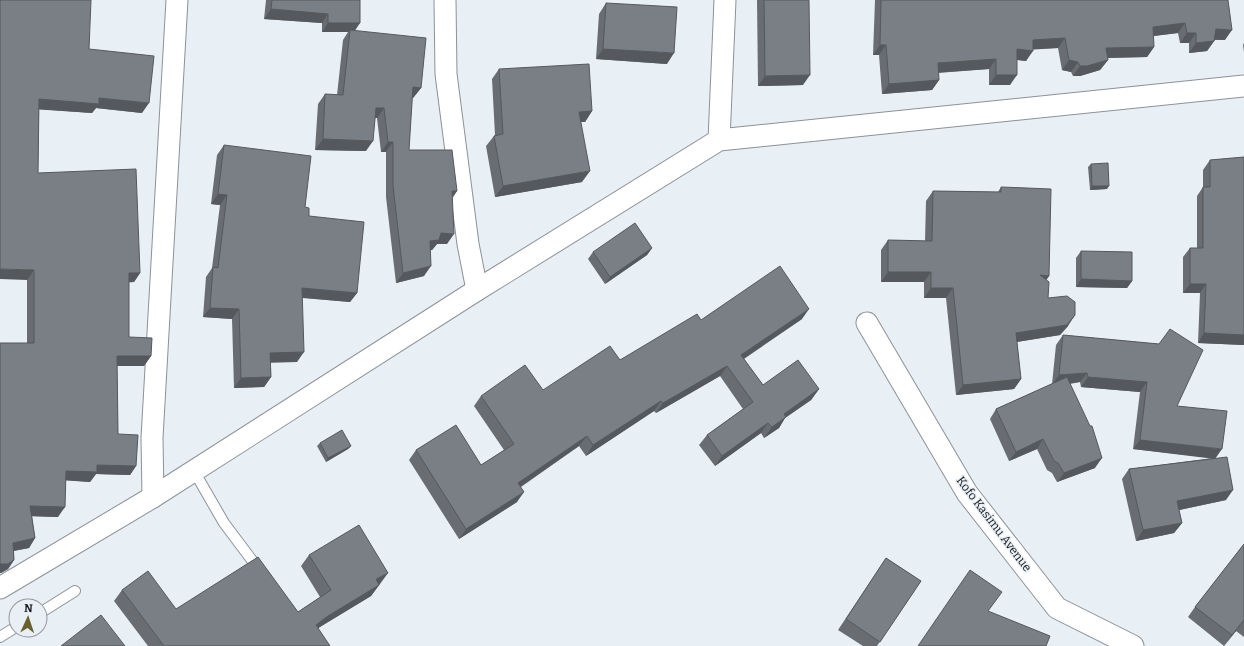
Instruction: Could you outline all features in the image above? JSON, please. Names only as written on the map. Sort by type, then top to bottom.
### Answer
[{"type":"street","points":[[153,497],[152,438],[177,0]]},
{"type":"street","points":[[445,0],[446,74],[468,244],[477,290]]},
{"type":"street","points":[[719,140],[725,0]]},
{"type":"street","points":[[0,588],[153,497],[477,290],[719,140],[1244,86]]},
{"type":"street","name":"Kofo Kasimu Avenue","points":[[867,323],[967,493],[1057,608],[1134,646]]},
{"type":"lane","points":[[194,471],[224,523],[265,578]]},
{"type":"lane","points":[[48,608],[75,591]]},
{"type":"building","points":[[0,0],[91,0],[89,49],[154,56],[149,103],[99,98],[99,104],[39,99],[38,173],[136,169],[140,273],[129,273],[129,337],[152,338],[151,356],[117,356],[118,434],[138,435],[136,466],[97,465],[97,472],[66,471],[65,507],[30,506],[35,538],[13,543],[14,560],[8,564],[0,564],[0,343],[34,343],[34,270],[0,269]]},
{"type":"building","points":[[272,0],[360,0],[360,23],[328,23],[328,14],[271,9]]},
{"type":"building","points":[[764,0],[809,0],[810,75],[765,76]]},
{"type":"building","points":[[881,0],[1228,0],[1232,30],[1216,29],[1214,41],[1196,43],[1196,33],[1187,33],[1185,23],[1153,27],[1154,47],[1106,48],[1108,60],[1087,66],[1080,66],[1078,62],[1069,60],[1065,38],[1033,40],[1033,51],[1017,49],[1017,75],[996,75],[996,59],[938,63],[939,80],[889,84],[886,45],[880,45]]},
{"type":"building","points":[[606,3],[677,7],[674,53],[603,49]]},
{"type":"building","points":[[350,30],[426,38],[421,88],[413,87],[409,150],[452,150],[457,191],[452,191],[454,234],[441,233],[439,240],[430,241],[431,266],[403,273],[393,186],[393,142],[388,142],[384,108],[376,108],[373,141],[323,139],[325,94],[343,95]]},
{"type":"building","points":[[589,64],[592,111],[579,112],[590,171],[503,186],[494,136],[503,134],[499,69]]},
{"type":"building","points":[[224,145],[311,156],[305,207],[309,208],[309,216],[364,222],[357,293],[302,288],[304,352],[270,353],[271,377],[241,378],[239,309],[210,308],[213,267],[218,268],[227,195],[218,194]]},
{"type":"building","points":[[1244,157],[1244,335],[1204,333],[1206,284],[1190,284],[1190,248],[1203,248],[1203,187],[1210,187],[1210,160]]},
{"type":"building","points":[[1108,163],[1109,186],[1092,186],[1091,164]]},
{"type":"building","points":[[1001,187],[1051,189],[1049,276],[1040,275],[1049,282],[1048,298],[1067,296],[1075,302],[1075,315],[1067,325],[1016,333],[1021,379],[963,385],[953,288],[931,288],[931,272],[888,272],[888,240],[932,241],[933,191],[1001,192]]},
{"type":"building","points":[[635,223],[652,248],[610,277],[593,252]]},
{"type":"building","points":[[1081,251],[1132,252],[1132,281],[1081,279]]},
{"type":"building","points":[[780,266],[809,309],[741,355],[763,385],[798,360],[819,389],[784,414],[786,417],[772,427],[768,423],[722,456],[707,435],[753,402],[727,366],[663,403],[661,401],[593,445],[587,436],[518,483],[524,492],[466,529],[416,450],[456,425],[481,465],[514,444],[481,396],[525,365],[543,390],[610,346],[620,360],[697,314],[701,320]]},
{"type":"building","points":[[1170,329],[1203,350],[1177,406],[1227,411],[1222,449],[1140,440],[1147,382],[1088,377],[1087,373],[1059,375],[1063,335],[1159,344]]},
{"type":"building","points":[[1067,377],[1090,426],[1092,426],[1102,458],[1064,473],[1058,463],[1054,461],[1043,439],[1016,452],[996,409]]},
{"type":"building","points":[[342,430],[351,446],[328,458],[320,443]]},
{"type":"building","points":[[1227,457],[1233,490],[1177,501],[1182,523],[1143,530],[1129,469]]},
{"type":"building","points":[[359,525],[388,573],[376,579],[379,585],[316,625],[330,646],[164,646],[122,590],[148,571],[176,609],[258,557],[298,612],[331,590],[309,555]]},
{"type":"building","points":[[1244,544],[1244,621],[1232,635],[1195,607]]},
{"type":"building","points":[[886,558],[921,581],[880,642],[846,619]]},
{"type":"building","points":[[970,570],[1002,592],[988,611],[1050,636],[1046,646],[918,646]]},
{"type":"building","points":[[101,615],[125,646],[61,646]]}]
